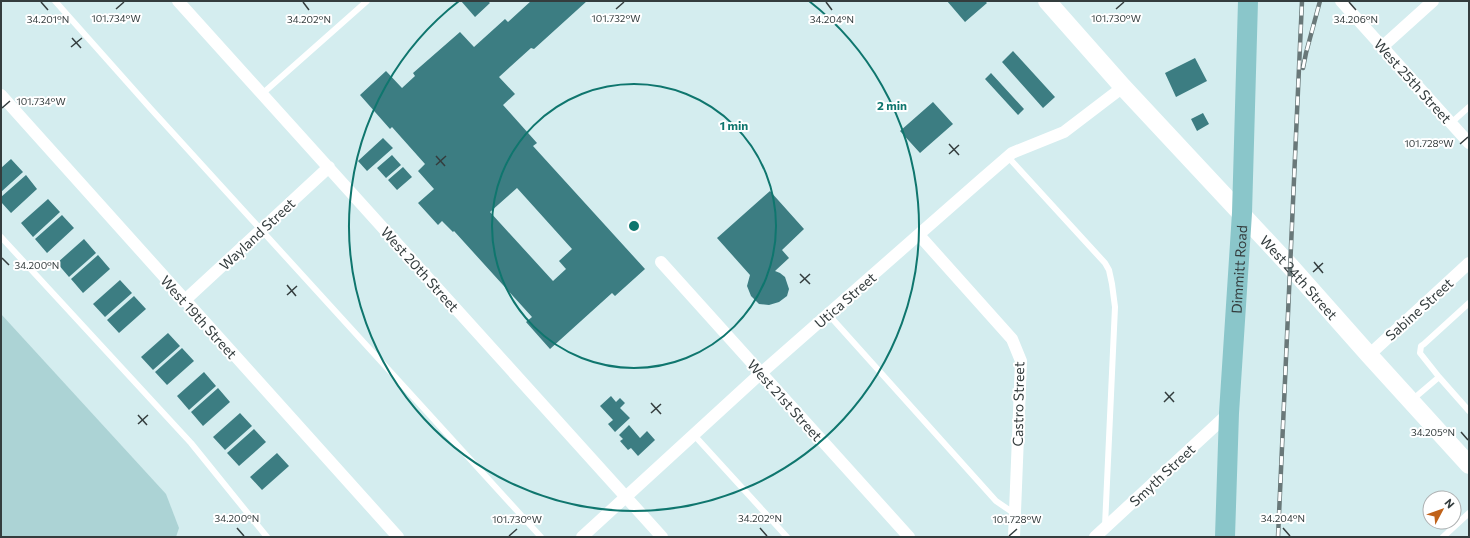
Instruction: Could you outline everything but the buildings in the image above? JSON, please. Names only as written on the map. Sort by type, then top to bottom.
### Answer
[{"type":"main road","name":"West 24th Street","points":[[1047,1],[1469,465]]},
{"type":"main road","name":"Dimmitt Road","points":[[1225,537],[1229,413],[1242,214],[1248,1]]},
{"type":"street","name":"West 20th Street","points":[[178,1],[662,537]]},
{"type":"street","points":[[1382,47],[1433,1]]},
{"type":"street","name":"West 25th Street","points":[[1341,2],[1469,143]]},
{"type":"street","name":"Utica Street","points":[[582,537],[761,373],[1012,153],[1064,132],[1124,87]]},
{"type":"street","name":"West 19th Street","points":[[3,101],[398,537]]},
{"type":"street","name":"Wayland Street","points":[[184,301],[329,168]]},
{"type":"street","name":"Castro Street","points":[[919,235],[1012,339],[1021,361],[1014,537]]},
{"type":"street","name":"West 21st Street","points":[[661,262],[909,537]]},
{"type":"street","name":"Sabine Street","points":[[1369,355],[1469,263]]},
{"type":"street","name":"Smyth Street","points":[[1095,537],[1229,413]]},
{"type":"lane","points":[[55,1],[541,537]]},
{"type":"lane","points":[[262,94],[367,1]]},
{"type":"lane","points":[[1451,123],[1469,107]]},
{"type":"lane","points":[[1008,157],[1105,263],[1109,270],[1115,307],[1105,527]]},
{"type":"lane","points":[[1,237],[191,443],[267,537]]},
{"type":"lane","points":[[1469,303],[1421,346],[1420,353],[1438,377],[1469,411]]},
{"type":"lane","points":[[828,314],[996,501],[1015,514]]},
{"type":"lane","points":[[1411,401],[1438,377]]},
{"type":"lane","points":[[694,434],[787,537]]},
{"type":"lane","points":[[1443,537],[1469,513]]},
{"type":"shaded area","points":[[1,314],[166,494],[179,528],[176,537],[1,537]]},
{"type":"railway","points":[[1278,537],[1302,1]]},
{"type":"railway","points":[[1303,68],[1320,1]]}]
